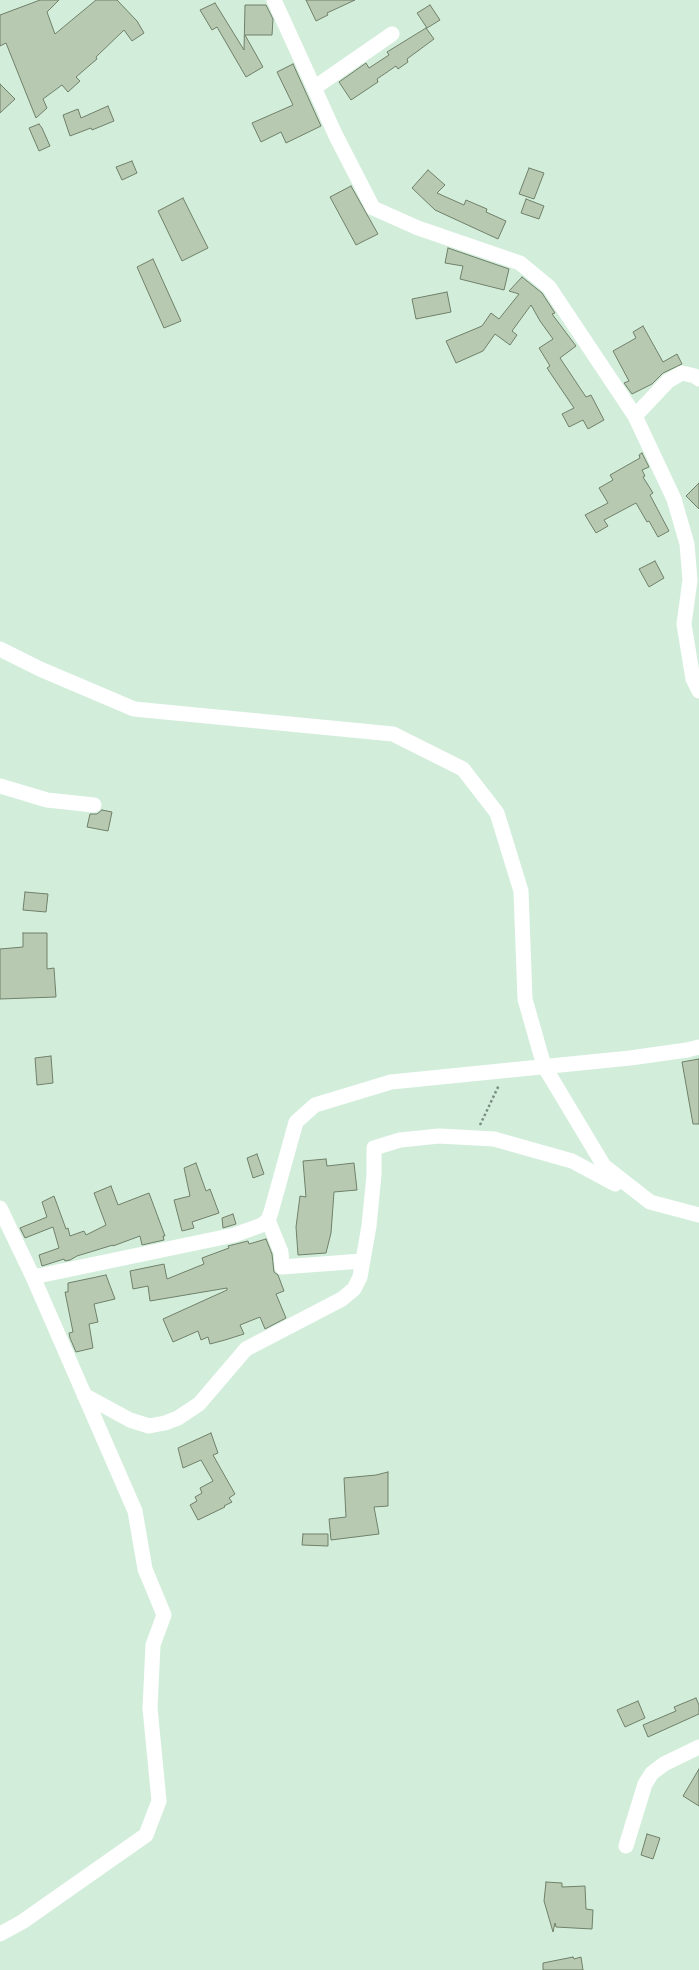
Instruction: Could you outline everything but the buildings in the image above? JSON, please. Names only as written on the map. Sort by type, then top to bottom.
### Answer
[{"type":"street","points":[[274,0],[356,178],[373,208],[418,228],[520,263],[549,287],[635,416],[674,499],[687,544],[695,584],[684,624],[693,679],[699,691]]},
{"type":"street","points":[[314,88],[392,34]]},
{"type":"street","points":[[635,416],[668,382],[682,373],[699,379]]},
{"type":"street","points":[[0,649],[40,669],[134,708],[392,734],[464,769],[497,813],[522,891],[525,1000],[544,1066],[604,1166],[650,1202]]},
{"type":"street","points":[[0,786],[48,800],[94,805]]},
{"type":"street","points":[[33,1277],[234,1235],[262,1225],[268,1220],[287,1160],[296,1122],[315,1105],[391,1082],[630,1058],[699,1047]]},
{"type":"street","points":[[84,1395],[130,1420],[149,1426],[165,1423],[178,1418],[199,1404],[246,1349],[342,1299],[354,1289],[360,1276],[370,1217],[374,1175],[374,1148],[400,1140],[429,1137],[494,1139],[572,1161],[650,1202],[699,1215]]},
{"type":"street","points":[[0,1208],[33,1277],[135,1511],[145,1569],[164,1615],[153,1645],[150,1708],[159,1802],[146,1835],[22,1922],[0,1934]]},
{"type":"street","points":[[268,1220],[281,1252],[282,1267],[362,1261]]},
{"type":"street","points":[[626,1846],[645,1784],[652,1774],[664,1764],[699,1747]]},
{"type":"path","points":[[474,1138],[506,1070]]}]
